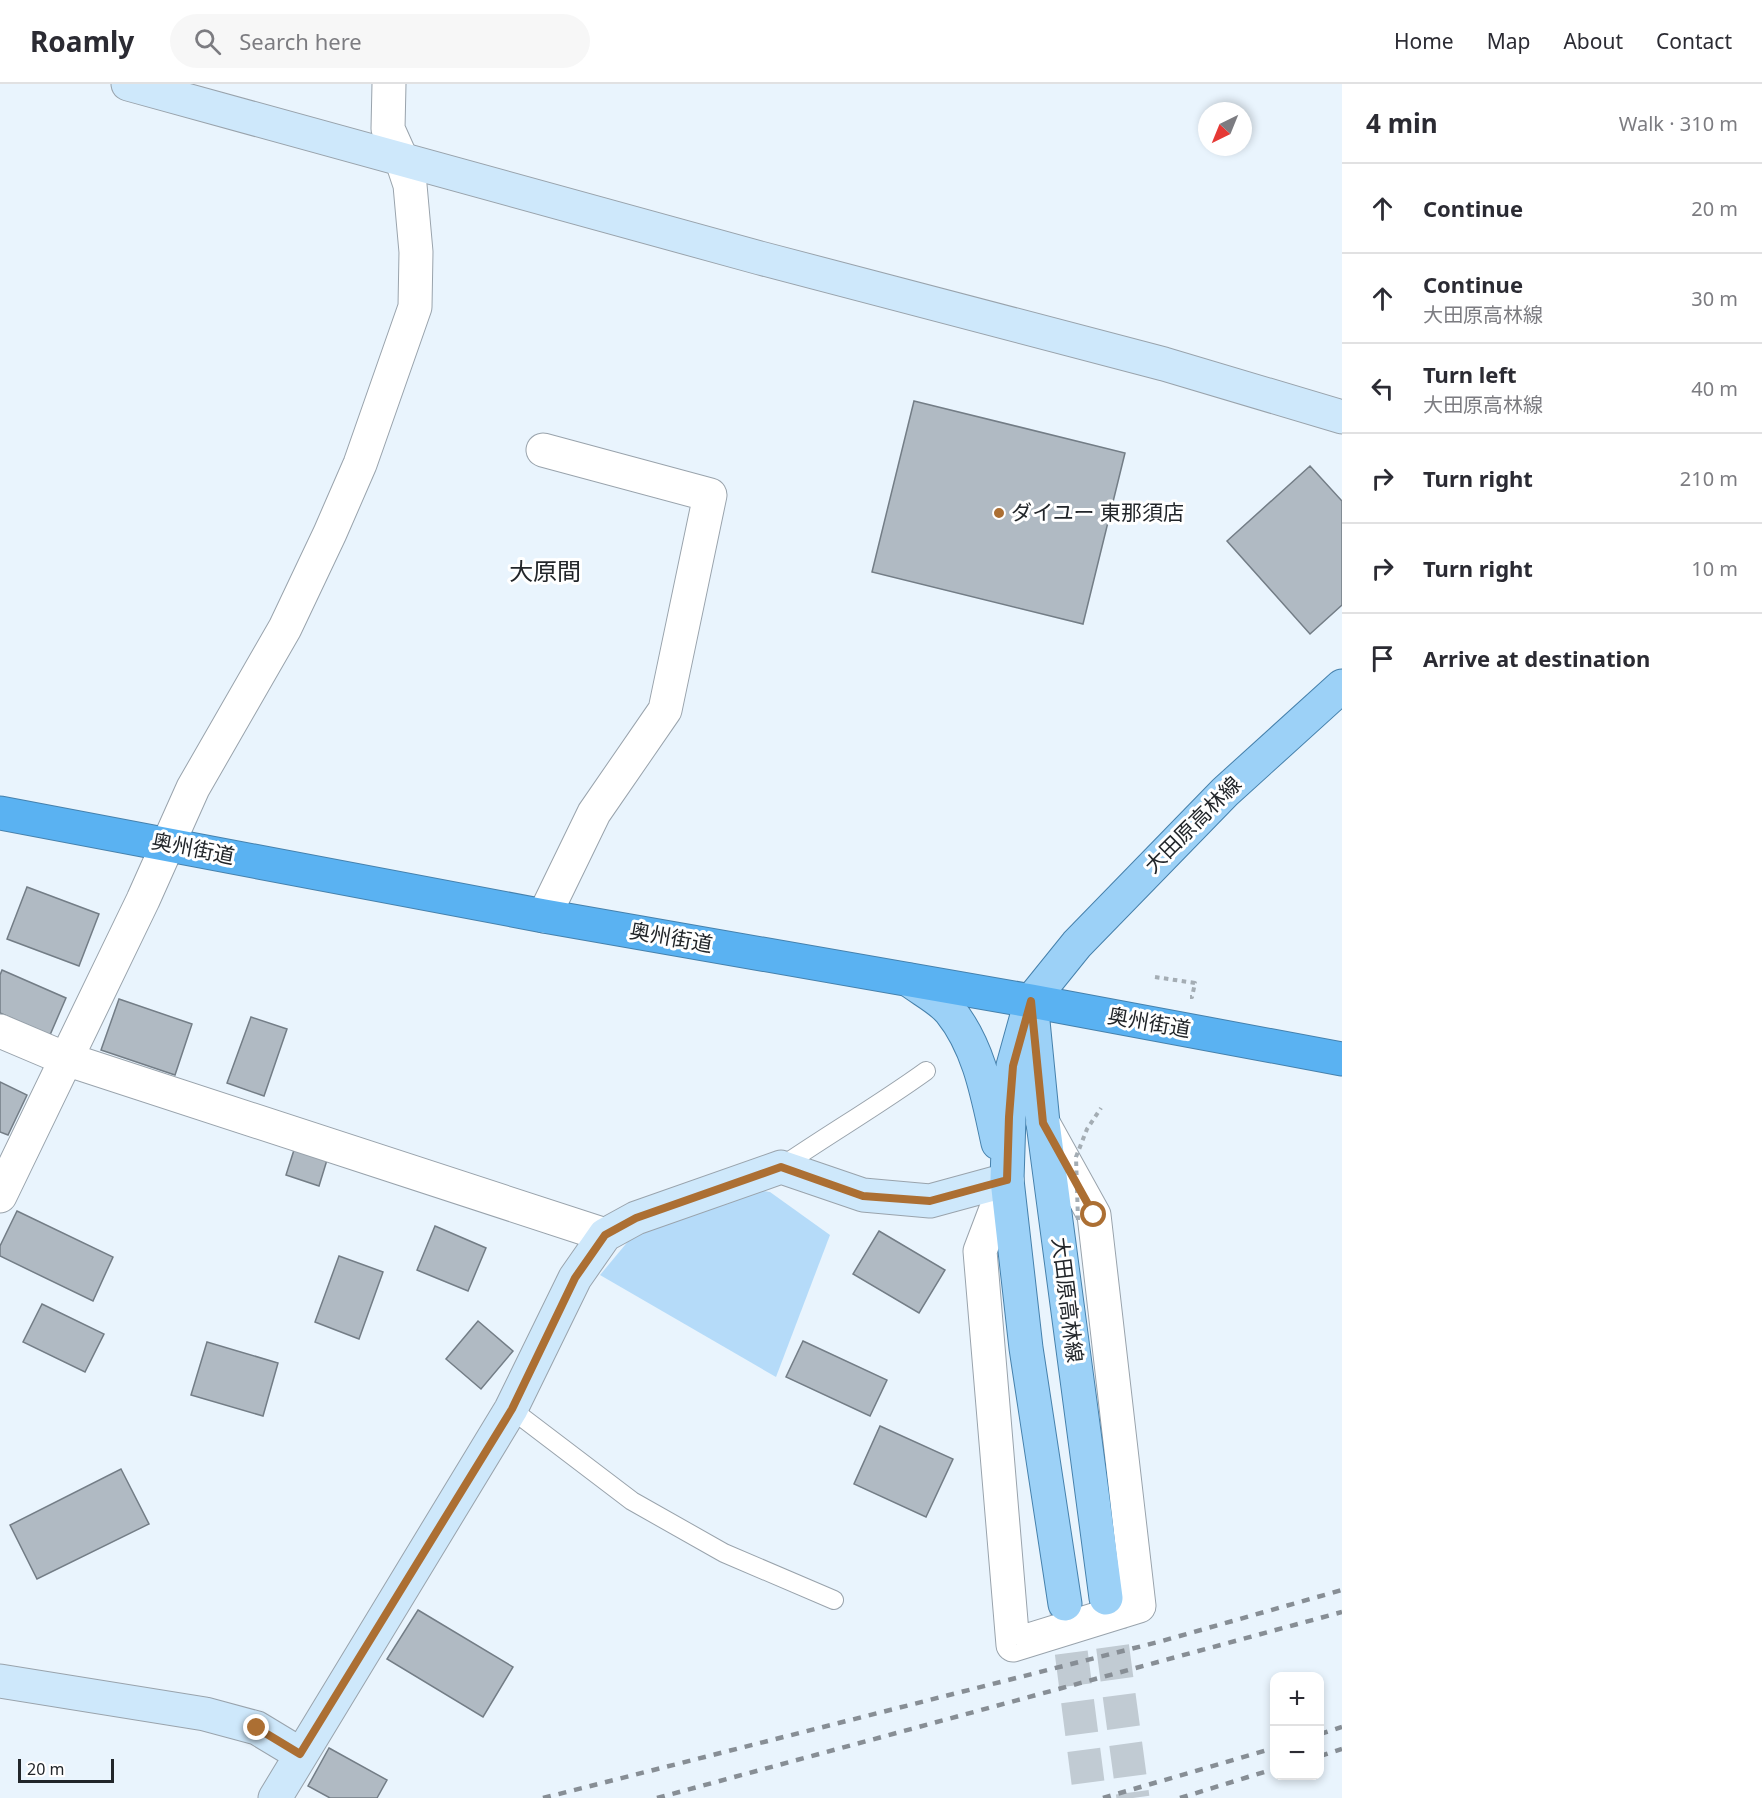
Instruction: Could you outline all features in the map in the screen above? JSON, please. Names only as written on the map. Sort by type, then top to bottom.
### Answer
[{"type":"highway","name":"奥州街道","points":[[0,813],[544,916],[1031,1001],[1342,1059]]},
{"type":"main road","name":"大田原高林線","points":[[1007,1180],[1013,1066],[1031,1001],[1077,944],[1225,792],[1342,686]]},
{"type":"main road","name":"大田原高林線","points":[[909,980],[949,1010],[967,1037],[977,1060],[1007,1180],[1026,1348],[1065,1604]]},
{"type":"main road","name":"大田原高林線","points":[[1031,1001],[1043,1123],[1106,1598]]},
{"type":"street","points":[[128,84],[760,258],[1164,364],[1342,417]]},
{"type":"street","points":[[0,1196],[143,900],[166,844],[193,788],[285,628],[330,533],[360,464],[415,307],[416,252],[410,185],[388,129],[389,84]]},
{"type":"street","points":[[543,450],[710,495],[665,710],[594,813],[544,916]]},
{"type":"street","points":[[0,1031],[66,1059],[605,1235]]},
{"type":"street","points":[[1007,1180],[980,1251],[1014,1644],[1139,1606],[1094,1215],[1043,1123]]},
{"type":"street","points":[[275,1798],[512,1409],[575,1278],[605,1235],[636,1218],[781,1167],[863,1196],[930,1201],[1007,1180]]},
{"type":"street","points":[[0,1681],[205,1714],[257,1728],[300,1754]]},
{"type":"lane","points":[[781,1167],[887,1099],[926,1071]]},
{"type":"lane","points":[[512,1409],[632,1501],[724,1553],[834,1600]]},
{"type":"path","points":[[1155,977],[1196,983],[1192,997],[1181,996]]},
{"type":"path","points":[[1078,1220],[1076,1157],[1086,1129],[1101,1108]]},
{"type":"shaded area","points":[[752,1189],[770,1192],[830,1235],[776,1377],[600,1275],[635,1233]]},
{"type":"building","name":"ダイユー 東那須店","points":[[914,401],[1125,453],[1083,624],[872,572]]},
{"type":"building","points":[[1310,466],[1342,501],[1342,605],[1310,634],[1227,541]]},
{"type":"building","points":[[27,887],[99,914],[79,966],[7,939]]},
{"type":"building","points":[[2,970],[66,998],[50,1035],[0,1013]]},
{"type":"building","points":[[119,999],[192,1024],[175,1075],[101,1050]]},
{"type":"building","points":[[251,1017],[287,1029],[264,1096],[227,1083]]},
{"type":"building","points":[[0,1082],[27,1095],[8,1135],[0,1132]]},
{"type":"building","points":[[294,1150],[327,1160],[319,1186],[286,1175]]},
{"type":"building","points":[[17,1211],[113,1257],[93,1301],[0,1256],[0,1246]]},
{"type":"building","points":[[435,1226],[486,1248],[468,1291],[417,1270]]},
{"type":"building","points":[[879,1231],[945,1270],[919,1313],[853,1274]]},
{"type":"building","points":[[339,1256],[383,1272],[359,1339],[315,1322]]},
{"type":"building","points":[[42,1304],[104,1334],[85,1372],[23,1342]]},
{"type":"building","points":[[478,1321],[513,1351],[481,1389],[446,1359]]},
{"type":"building","points":[[803,1341],[887,1380],[870,1416],[786,1377]]},
{"type":"building","points":[[207,1342],[278,1363],[263,1416],[191,1395]]},
{"type":"building","points":[[880,1426],[953,1459],[926,1517],[854,1484]]},
{"type":"building","points":[[121,1469],[149,1524],[37,1579],[10,1525]]},
{"type":"building","points":[[418,1610],[513,1667],[483,1717],[387,1659]]},
{"type":"building","points":[[329,1748],[387,1780],[377,1798],[330,1798],[308,1786]]},
{"type":"tunnel","points":[[1106,1598],[1133,1798]]},
{"type":"tunnel","points":[[1065,1604],[1090,1798]]},
{"type":"railway","points":[[543,1798],[1162,1641],[1342,1590]]},
{"type":"railway","points":[[657,1798],[1342,1612]]},
{"type":"railway","points":[[1324,1733],[1342,1727]]},
{"type":"railway","points":[[1103,1798],[1270,1749]]},
{"type":"railway","points":[[1324,1755],[1342,1749]]},
{"type":"railway","points":[[1180,1798],[1270,1770]]},
{"type":"place","name":"ダイユー 東那須店","points":[[999,513]]},
{"type":"district","name":"大原間","points":[[545,572]]},
{"type":"route","points":[[257,1728],[300,1754],[512,1409],[575,1278],[605,1235],[636,1218],[781,1167],[863,1196],[930,1201],[1007,1180],[1013,1066],[1031,1001],[1043,1123],[1094,1215]]}]
